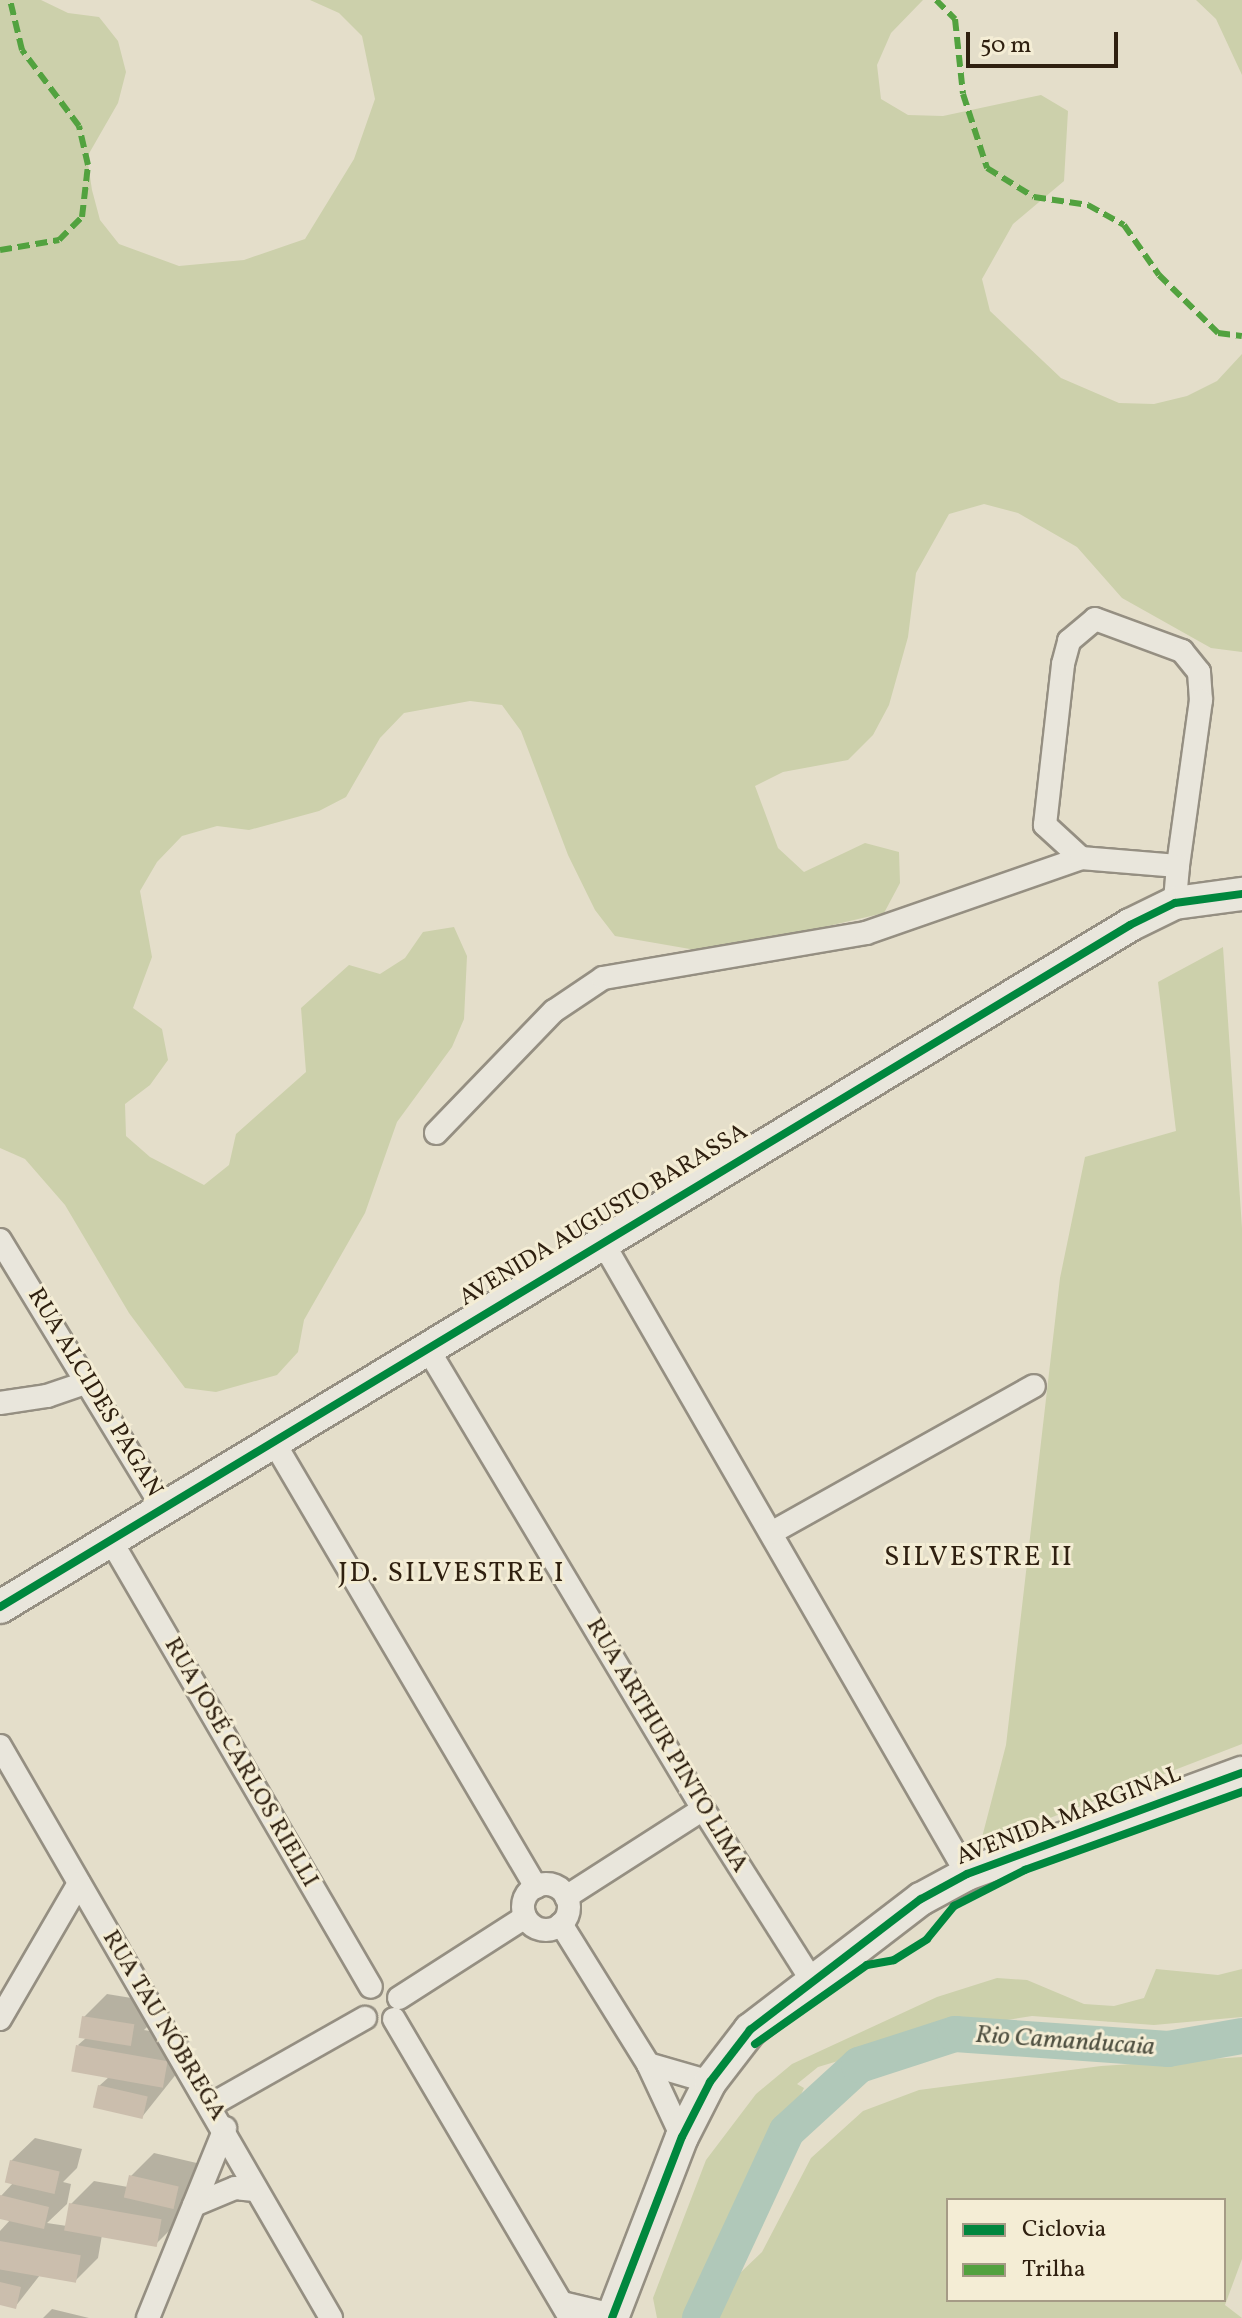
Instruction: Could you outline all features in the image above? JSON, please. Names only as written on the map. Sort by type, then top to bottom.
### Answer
[{"type":"street","points":[[1081,858],[1045,825],[1063,664],[1069,641],[1095,619],[1182,651],[1199,672],[1201,700],[1175,903]]},
{"type":"street","points":[[436,1133],[554,1011],[603,978],[866,933],[1081,858],[1178,866]]},
{"type":"street","name":"AVENIDA AUGUSTO BARASSA","points":[[0,1607],[426,1346],[1175,903],[1242,894]]},
{"type":"street","name":"RUA ALCIDES PAGAN","points":[[0,1240],[162,1506]]},
{"type":"street","points":[[602,1241],[967,1874]]},
{"type":"street","name":"RUA ARTHUR PINTO LIMA","points":[[426,1346],[703,1809],[811,1979]]},
{"type":"street","points":[[0,1403],[47,1396],[88,1382]]},
{"type":"street","points":[[771,1533],[1034,1386]]},
{"type":"street","points":[[272,1439],[536,1887]]},
{"type":"street","name":"RUA JOSÉ CARLOS RIELLI","points":[[110,1539],[371,1987]]},
{"type":"street","name":"RUA TAU NÓBREGA","points":[[0,1746],[225,2128],[148,2318]]},
{"type":"street","name":"AVENIDA MARGINAL","points":[[612,2316],[682,2137],[710,2082],[750,2030],[811,1979],[921,1899],[967,1874],[1242,1773]]},
{"type":"street","points":[[566,1897],[703,1809]]},
{"type":"street","points":[[0,2019],[79,1883]]},
{"type":"street","points":[[553,1886],[566,1897],[567,1916],[561,1924],[537,1929],[525,1917],[524,1900],[536,1887],[553,1886]]},
{"type":"street","points":[[525,1917],[397,2009],[374,2024],[365,2018],[361,2001],[371,1987],[393,1989],[397,2009],[566,2310],[612,2316]]},
{"type":"street","points":[[561,1924],[648,2064],[682,2137]]},
{"type":"street","points":[[211,2105],[365,2018]]},
{"type":"street","points":[[648,2064],[710,2082]]},
{"type":"street","points":[[225,2128],[255,2190],[331,2318]]},
{"type":"street","points":[[194,2205],[235,2188],[255,2190]]},
{"type":"green space","points":[[0,0],[41,0],[68,13],[99,17],[118,41],[126,72],[118,103],[87,157],[100,220],[119,244],[179,266],[244,260],[305,239],[354,159],[375,99],[362,36],[339,13],[310,0],[923,0],[891,33],[877,65],[881,99],[908,115],[943,116],[1041,95],[1068,111],[1064,181],[1013,224],[982,279],[990,311],[1061,378],[1119,403],[1154,404],[1187,396],[1217,381],[1242,354],[1242,652],[1211,648],[1122,598],[1077,547],[1018,513],[984,504],[949,514],[916,573],[908,637],[889,705],[873,735],[848,760],[783,772],[755,786],[778,848],[804,872],[865,843],[899,852],[900,883],[884,913],[713,953],[615,936],[595,910],[568,855],[521,731],[502,705],[470,701],[404,713],[380,738],[346,797],[319,811],[249,830],[217,826],[182,836],[157,862],[140,891],[152,957],[133,1008],[162,1029],[168,1060],[150,1085],[125,1104],[126,1136],[150,1157],[204,1185],[229,1165],[236,1134],[306,1072],[301,1008],[349,965],[380,974],[405,958],[423,932],[454,927],[467,956],[464,1019],[452,1047],[397,1122],[365,1213],[304,1320],[298,1352],[277,1375],[216,1392],[185,1388],[129,1313],[65,1205],[25,1159],[0,1148]]},
{"type":"green space","points":[[1196,0],[1242,0],[1242,75],[1216,19]]},
{"type":"green space","points":[[1223,947],[1242,1228],[1242,1744],[980,1845],[1006,1745],[1060,1278],[1085,1157],[1176,1131],[1158,982]]},
{"type":"green space","points":[[1156,1969],[1218,1975],[1242,1969],[1242,2017],[1154,2025],[1032,2016],[939,2031],[818,2067],[797,2084],[804,2088],[748,2210],[736,2251],[739,2274],[762,2252],[811,2158],[863,2111],[919,2090],[1101,2066],[1242,2057],[1242,2259],[1225,2305],[1242,2318],[657,2318],[653,2298],[706,2160],[756,2094],[792,2064],[937,1997],[997,1978],[1027,1980],[1084,2004],[1114,2006],[1144,1998]]},
{"type":"building","points":[[82,2016],[134,2024],[131,2046],[79,2038]]},
{"type":"building","points":[[76,2045],[168,2061],[163,2088],[71,2072]]},
{"type":"building","points":[[98,2085],[148,2096],[143,2119],[93,2107]]},
{"type":"building","points":[[10,2160],[60,2171],[55,2194],[5,2182]]},
{"type":"building","points":[[129,2175],[179,2186],[174,2209],[124,2197]]},
{"type":"building","points":[[0,2195],[49,2207],[44,2229],[0,2219]]},
{"type":"building","points":[[69,2203],[162,2219],[157,2247],[64,2231]]},
{"type":"building","points":[[0,2241],[81,2255],[76,2283],[0,2269]]},
{"type":"building","points":[[0,2282],[21,2287],[16,2309],[0,2305]]},
{"type":"waterway","name":"Rio Camanducaia","points":[[700,2318],[787,2131],[859,2065],[955,2034],[1168,2049],[1242,2036]]},
{"type":"marked path","points":[[0,250],[59,240],[82,217],[88,165],[79,126],[22,50],[10,0]]},
{"type":"marked path","points":[[936,0],[955,19],[963,94],[987,168],[1034,197],[1088,205],[1124,225],[1159,275],[1218,333],[1242,336]]},
{"type":"cycle path","points":[[0,1607],[1130,925],[1175,903],[1242,894]]},
{"type":"cycle path","points":[[612,2318],[682,2137],[710,2082],[750,2030],[921,1899],[967,1874],[1242,1773]]},
{"type":"cycle path","points":[[755,2044],[867,1965],[894,1960],[927,1939],[954,1906],[1025,1870],[1242,1792]]},
{"type":"district","name":"SILVESTRE II","points":[[979,1558]]},
{"type":"district","name":"JD. SILVESTRE I","points":[[452,1574]]}]
